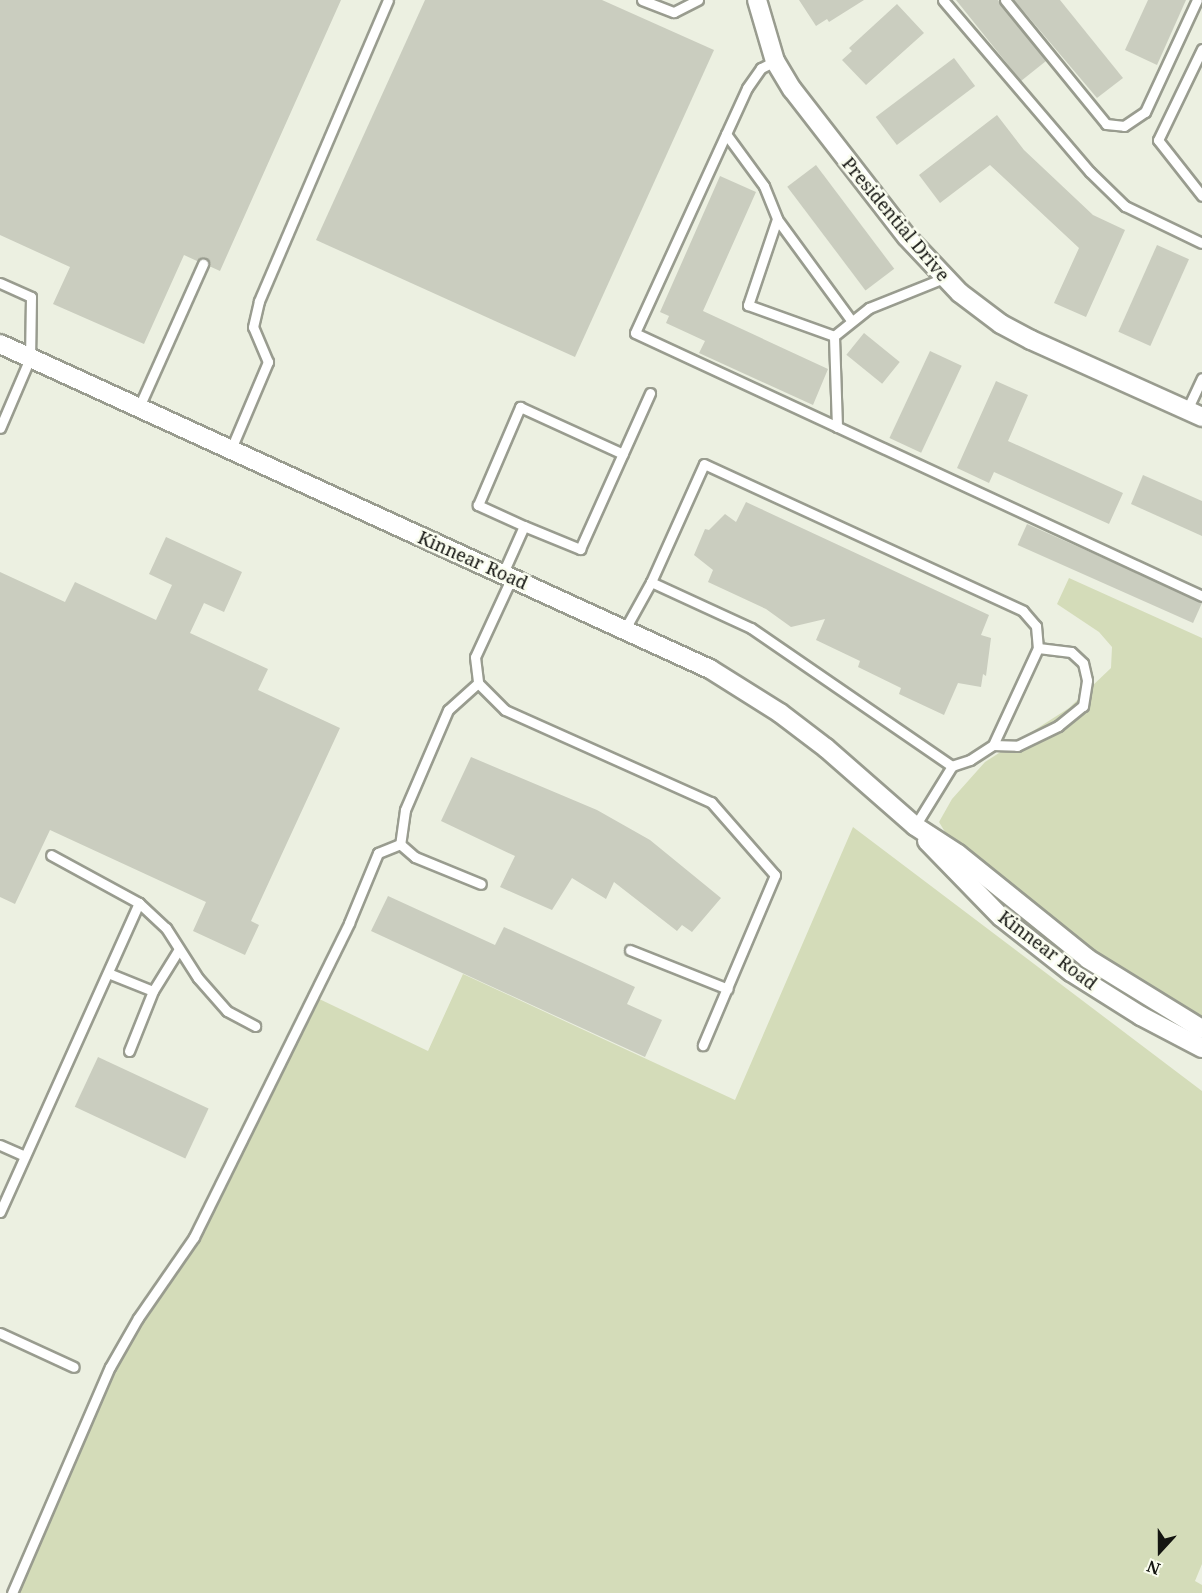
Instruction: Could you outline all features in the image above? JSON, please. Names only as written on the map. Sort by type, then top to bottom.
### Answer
[{"type":"street","name":"Presidential Drive","points":[[753,1],[775,61],[835,145],[944,278],[1001,324],[1195,413]]},
{"type":"street","name":"Kinnear Road","points":[[0,344],[710,669],[780,712],[915,826],[958,854],[1088,959],[1202,1029]]},
{"type":"street","name":"Kinnear Road","points":[[915,826],[948,866],[1001,917],[1071,972],[1141,1016],[1202,1048]]},
{"type":"lane","points":[[231,449],[268,362],[254,327],[259,301],[388,0]]},
{"type":"lane","points":[[642,0],[674,12],[698,0]]},
{"type":"lane","points":[[943,0],[1090,172],[1125,206],[1202,243]]},
{"type":"lane","points":[[1005,0],[1106,124],[1124,126],[1145,112],[1197,0]]},
{"type":"lane","points":[[1202,49],[1158,140],[1202,196]]},
{"type":"lane","points":[[775,61],[761,68],[747,88],[635,333],[1202,596]]},
{"type":"lane","points":[[726,134],[764,186],[777,219],[851,321]]},
{"type":"lane","points":[[777,219],[748,305],[834,336]]},
{"type":"lane","points":[[139,407],[203,264]]},
{"type":"lane","points":[[834,336],[869,308],[944,278]]},
{"type":"lane","points":[[0,283],[31,297],[30,358],[0,428]]},
{"type":"lane","points":[[834,336],[837,427]]},
{"type":"lane","points":[[1195,413],[1202,378]]},
{"type":"lane","points":[[623,454],[520,407],[478,506],[580,549],[623,454],[650,393]]},
{"type":"lane","points":[[626,629],[651,582],[704,464],[1023,611],[1036,626],[1038,648],[993,745],[970,760],[952,766],[915,826]]},
{"type":"lane","points":[[524,526],[476,657],[478,683],[505,710],[711,802],[743,834],[776,875],[703,1045]]},
{"type":"lane","points":[[651,582],[751,628],[952,766]]},
{"type":"lane","points":[[993,745],[1017,746],[1058,726],[1083,706],[1087,680],[1083,663],[1071,652],[1038,648]]},
{"type":"lane","points":[[400,844],[405,810],[448,710],[478,683]]},
{"type":"lane","points":[[400,844],[415,857],[481,884]]},
{"type":"lane","points":[[12,1593],[110,1367],[138,1318],[194,1237],[349,923],[378,853],[400,844]]},
{"type":"lane","points":[[51,855],[139,903],[166,928],[179,949],[227,1011],[255,1026]]},
{"type":"lane","points":[[0,1212],[139,903]]},
{"type":"lane","points":[[129,1051],[153,991],[179,949]]},
{"type":"lane","points":[[630,950],[728,989]]},
{"type":"lane","points":[[108,973],[153,991]]},
{"type":"lane","points":[[0,1145],[25,1156]]},
{"type":"lane","points":[[0,1333],[74,1367]]},
{"type":"green space","points":[[1069,578],[1202,638],[1202,1020],[1072,939],[945,832],[939,822],[952,799],[985,762],[1069,708],[1111,668],[1112,647],[1099,632],[1057,604]]},
{"type":"green space","points":[[853,827],[1202,1091],[1202,1564],[1195,1581],[1202,1585],[1202,1593],[12,1593],[110,1367],[194,1237],[313,996],[428,1051],[463,974],[735,1100]]},
{"type":"building","points":[[0,0],[341,0],[220,271],[209,266],[205,258],[197,261],[184,255],[144,344],[53,304],[70,267],[0,235]]},
{"type":"building","points":[[425,0],[602,0],[714,50],[575,357],[316,240]]},
{"type":"building","points":[[799,0],[864,0],[829,22],[827,19],[816,26]]},
{"type":"building","points":[[956,0],[998,0],[1046,61],[1021,81]]},
{"type":"building","points":[[1014,0],[1060,0],[1123,78],[1097,98]]},
{"type":"building","points":[[1148,0],[1186,0],[1157,65],[1125,50]]},
{"type":"building","points":[[897,4],[924,33],[866,85],[842,60],[852,51],[849,48]]},
{"type":"building","points":[[954,58],[975,86],[897,145],[876,117]]},
{"type":"building","points":[[997,115],[1024,150],[1093,215],[1125,230],[1086,317],[1054,303],[1079,248],[990,165],[940,203],[919,175]]},
{"type":"building","points":[[816,165],[894,269],[865,290],[787,187]]},
{"type":"building","points":[[720,176],[756,192],[703,311],[828,369],[813,405],[699,353],[705,341],[666,323],[669,316],[660,312]]},
{"type":"building","points":[[1157,245],[1189,259],[1150,346],[1118,332]]},
{"type":"building","points":[[864,333],[900,362],[882,384],[846,355]]},
{"type":"building","points":[[930,351],[962,366],[921,453],[889,438]]},
{"type":"building","points":[[996,381],[1028,395],[1008,441],[1123,493],[1109,524],[994,472],[989,483],[957,468]]},
{"type":"building","points":[[1143,475],[1202,501],[1202,536],[1131,504]]},
{"type":"building","points":[[746,502],[989,615],[981,635],[991,638],[986,676],[983,674],[981,687],[958,683],[944,715],[899,694],[901,688],[858,667],[860,661],[816,640],[825,619],[791,627],[766,609],[708,582],[713,570],[694,555],[705,529],[709,530],[725,514],[736,522]]},
{"type":"building","points":[[1027,524],[1202,602],[1193,623],[1018,545]]},
{"type":"building","points":[[166,537],[242,572],[224,612],[204,603],[190,633],[268,669],[258,690],[340,728],[251,921],[259,925],[245,955],[193,931],[206,902],[50,830],[15,904],[0,897],[0,572],[65,602],[75,582],[156,620],[172,585],[149,574]]},
{"type":"building","points":[[471,757],[597,810],[650,840],[721,898],[692,932],[682,925],[677,931],[614,882],[606,899],[572,878],[552,910],[500,887],[515,856],[441,821]]},
{"type":"building","points":[[388,896],[495,945],[504,927],[635,987],[627,1004],[662,1020],[645,1057],[371,931]]},
{"type":"building","points":[[98,1057],[209,1109],[185,1158],[75,1107]]}]
